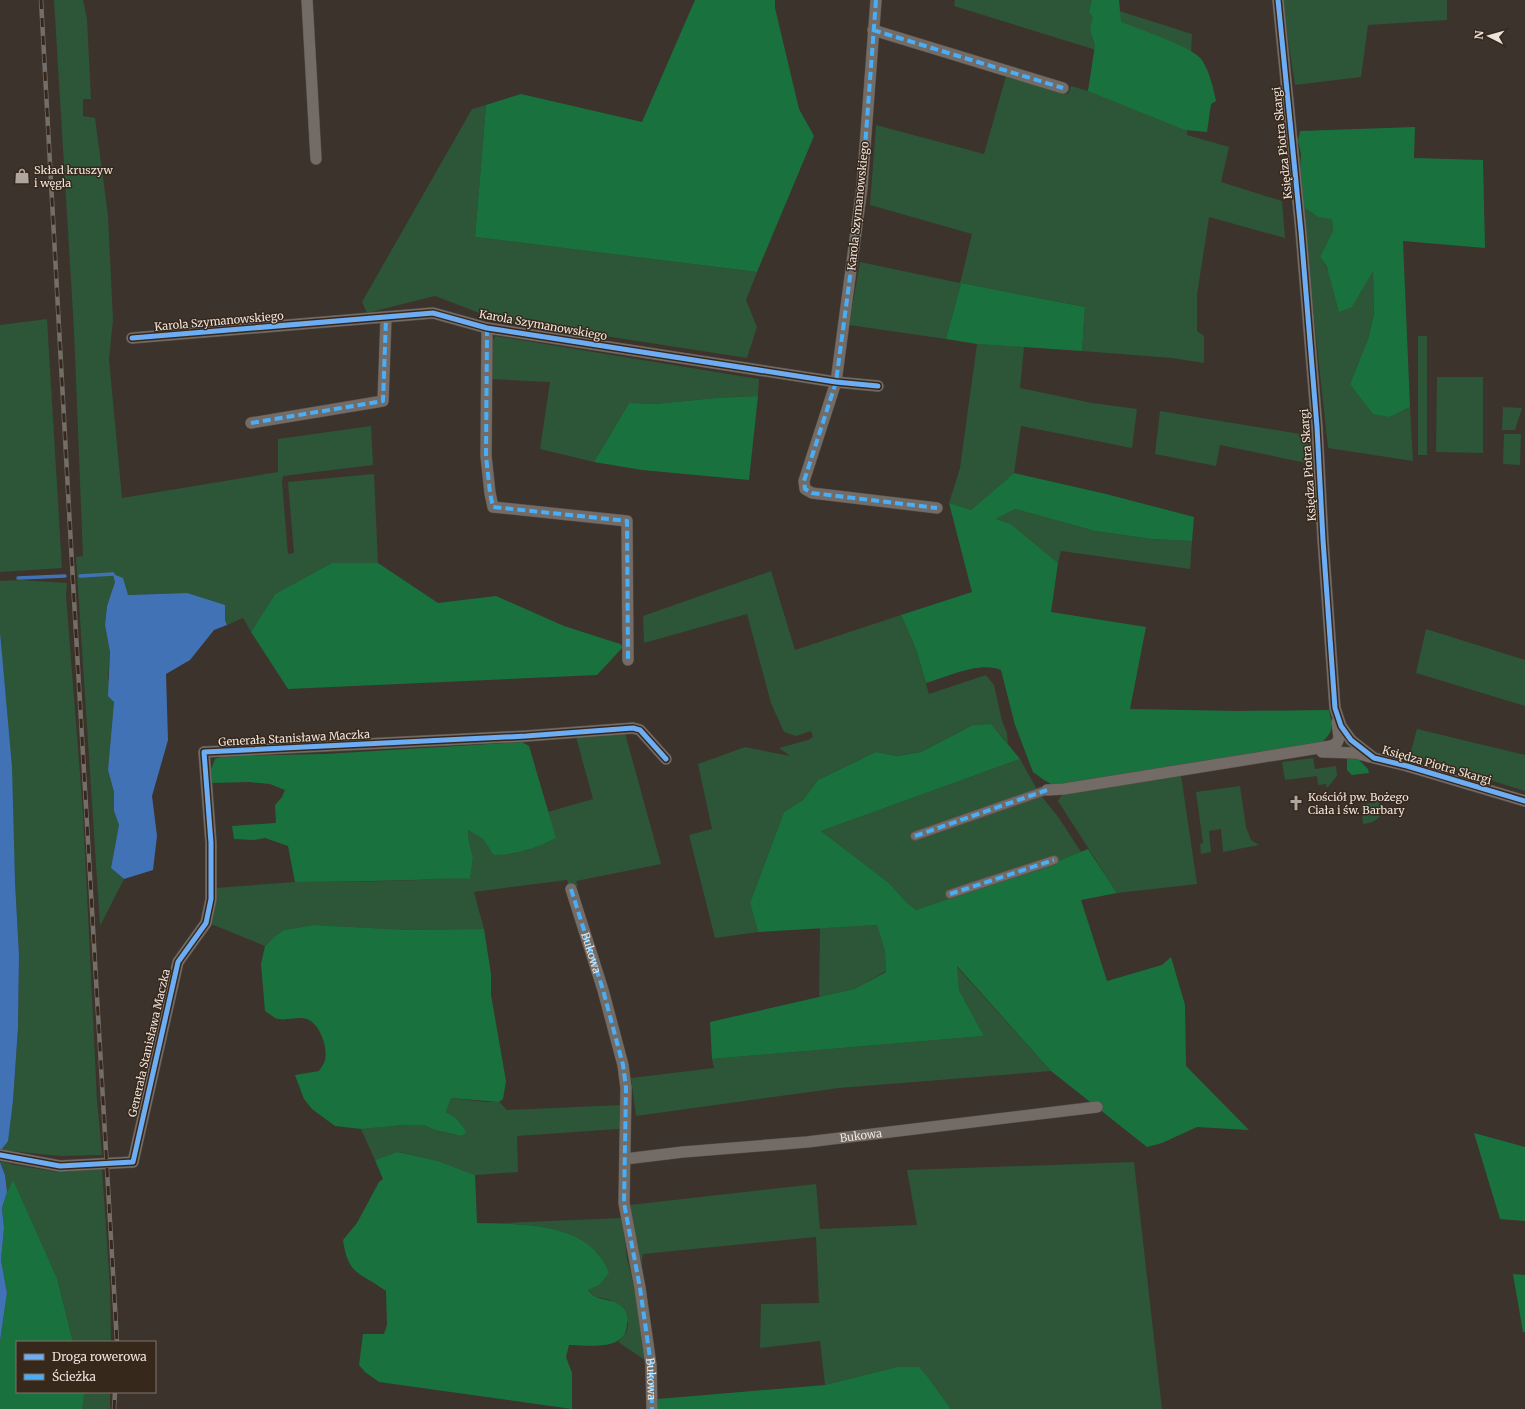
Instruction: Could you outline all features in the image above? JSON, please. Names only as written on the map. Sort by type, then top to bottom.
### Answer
[{"type":"street","points":[[307,0],[316,160]]},
{"type":"street","name":"Karola Szymanowskiego","points":[[876,0],[862,187],[836,382],[804,481],[805,489],[812,493],[937,508]]},
{"type":"street","name":"Księdza Piotra Skargi","points":[[1047,790],[1064,789],[1305,751],[1331,746],[1337,743],[1339,738],[1335,708],[1317,427],[1301,232],[1278,0]]},
{"type":"street","points":[[873,30],[1063,88]]},
{"type":"street","name":"Karola Szymanowskiego","points":[[132,338],[433,313],[487,328],[836,382],[878,386]]},
{"type":"street","points":[[251,423],[383,401],[386,318]]},
{"type":"street","name":"Karola Szymanowskiego","points":[[487,328],[486,456],[490,493],[494,507],[627,521],[628,660]]},
{"type":"street","name":"Księdza Piotra Skargi","points":[[1335,708],[1342,726],[1351,740],[1374,758]]},
{"type":"street","name":"Generała Stanisława Maczka","points":[[2,1155],[60,1166],[133,1162],[178,962],[206,923],[211,899],[210,843],[204,752],[526,736],[633,728],[640,730],[666,759]]},
{"type":"street","name":"Księdza Piotra Skargi","points":[[1305,751],[1356,753],[1407,766],[1525,801]]},
{"type":"street","points":[[915,836],[1047,790]]},
{"type":"street","points":[[950,894],[1054,860]]},
{"type":"street","name":"Bukowa","points":[[571,889],[603,990],[622,1065],[626,1088],[624,1203],[640,1288],[650,1357],[652,1409]]},
{"type":"street","name":"Bukowa","points":[[625,1159],[683,1152],[837,1139],[1097,1107]]},
{"type":"green space","points":[[54,0],[83,0],[87,19],[91,99],[83,99],[83,116],[95,118],[108,215],[113,320],[109,359],[122,498],[278,472],[278,439],[371,426],[373,465],[283,476],[282,481],[288,554],[294,553],[288,482],[374,474],[378,563],[332,563],[275,594],[251,632],[243,618],[227,625],[225,620],[187,593],[128,595],[115,582],[107,606],[105,625],[110,652],[108,678],[114,702],[108,770],[114,792],[114,811],[119,825],[111,868],[124,879],[100,926],[76,557],[83,556],[74,330]]},
{"type":"green space","points":[[695,0],[775,0],[775,8],[799,109],[814,136],[757,272],[475,237],[486,105],[521,94],[642,122]]},
{"type":"green space","points":[[955,0],[1098,0],[1097,4],[1192,34],[1187,135],[1229,147],[1221,182],[1282,201],[1285,238],[1209,217],[1197,295],[1197,331],[1204,336],[1204,363],[1172,358],[1082,351],[1085,307],[961,283],[946,339],[849,325],[860,262],[960,283],[972,234],[870,205],[876,125],[984,154],[1006,76],[1068,94],[1071,86],[1088,91],[1096,50],[954,6]]},
{"type":"green space","points":[[1092,0],[1119,0],[1121,22],[1177,44],[1197,55],[1202,60],[1209,75],[1216,101],[1211,104],[1207,132],[1185,130],[1088,91],[1095,45],[1090,29],[1093,17],[1089,12]]},
{"type":"green space","points":[[1282,0],[1447,0],[1447,20],[1368,25],[1361,77],[1295,85]]},
{"type":"green space","points":[[486,105],[475,237],[757,272],[746,300],[757,327],[747,358],[495,319],[435,296],[367,313],[362,302],[472,109]]},
{"type":"green space","points":[[1415,127],[1414,158],[1483,160],[1485,248],[1403,241],[1410,407],[1390,417],[1373,414],[1350,384],[1368,339],[1374,314],[1373,271],[1352,307],[1339,312],[1327,267],[1320,257],[1333,231],[1332,219],[1318,217],[1302,206],[1299,184],[1301,154],[1298,141],[1300,131]]},
{"type":"green space","points":[[1302,206],[1318,217],[1332,218],[1333,231],[1320,257],[1352,307],[1373,270],[1374,314],[1368,339],[1350,384],[1390,417],[1410,407],[1413,461],[1328,448]]},
{"type":"green space","points":[[961,283],[1085,307],[1082,351],[977,344],[946,339]]},
{"type":"green space","points":[[47,319],[62,568],[0,572],[0,325]]},
{"type":"green space","points":[[495,336],[759,379],[758,396],[716,398],[655,404],[629,403],[594,462],[540,449],[550,382],[490,379],[490,344]]},
{"type":"green space","points":[[1418,336],[1427,336],[1427,455],[1418,455]]},
{"type":"green space","points":[[977,344],[1024,347],[1020,388],[1092,403],[1137,409],[1132,448],[1021,426],[1014,473],[971,510],[949,503],[960,468]]},
{"type":"green space","points":[[1437,377],[1483,377],[1483,453],[1436,452]]},
{"type":"green space","points":[[758,396],[749,480],[642,470],[594,462],[629,403],[655,404],[716,398]]},
{"type":"green space","points":[[1503,407],[1522,408],[1515,430],[1502,430]]},
{"type":"green space","points":[[1160,411],[1312,436],[1316,465],[1220,445],[1216,466],[1155,454]]},
{"type":"green space","points":[[1504,434],[1521,434],[1520,465],[1503,464]]},
{"type":"green space","points":[[1014,473],[1106,494],[1194,517],[1192,541],[1152,539],[1095,531],[1015,509],[996,519],[1011,524],[1058,563],[1051,612],[1146,627],[1130,709],[1237,711],[1329,710],[1332,728],[1326,738],[1322,742],[1053,785],[1033,772],[1015,725],[1001,670],[983,667],[953,674],[926,683],[916,649],[901,615],[972,592],[949,503],[971,510]]},
{"type":"green space","points":[[1015,509],[1095,531],[1152,539],[1192,541],[1190,569],[1061,551],[1058,563],[1011,524],[996,519]]},
{"type":"green space","points":[[332,563],[378,563],[438,603],[496,596],[564,626],[620,644],[623,647],[597,675],[288,689],[251,632],[275,594]]},
{"type":"green space","points":[[771,571],[795,650],[901,615],[916,649],[929,694],[986,675],[994,685],[1002,721],[1007,733],[1008,744],[991,724],[973,725],[921,752],[897,756],[876,752],[818,780],[803,800],[784,812],[750,903],[758,932],[715,938],[689,835],[712,829],[698,764],[745,747],[790,756],[779,748],[808,740],[813,737],[811,731],[796,736],[784,732],[771,703],[747,614],[644,643],[643,616]]},
{"type":"green space","points":[[21,580],[67,583],[66,596],[83,812],[97,1100],[102,1155],[60,1156],[1,1150],[13,1101],[18,1028],[19,955],[12,809],[0,632],[0,581]]},
{"type":"green space","points":[[1426,629],[1525,660],[1525,706],[1416,673]]},
{"type":"green space","points":[[991,724],[1020,759],[821,831],[889,883],[907,903],[916,910],[1046,866],[1088,849],[1117,893],[1081,900],[1107,981],[1162,965],[1171,957],[1185,1005],[1186,1066],[1249,1130],[1197,1127],[1162,1143],[1147,1147],[1051,1071],[957,966],[959,990],[984,1036],[712,1059],[710,1022],[854,989],[886,972],[885,951],[877,925],[758,932],[750,903],[784,812],[803,800],[818,780],[876,752],[897,756],[921,752],[973,725]]},
{"type":"green space","points":[[1417,729],[1525,755],[1525,791],[1410,755]]},
{"type":"green space","points":[[625,733],[661,864],[576,881],[578,886],[569,886],[567,880],[474,892],[484,929],[408,930],[313,925],[284,930],[265,946],[211,924],[216,888],[295,882],[420,880],[454,877],[470,879],[473,858],[468,830],[483,839],[495,855],[511,854],[526,850],[555,838],[548,812],[593,799],[576,737]]},
{"type":"green space","points":[[522,742],[529,746],[556,838],[526,850],[510,854],[494,855],[483,839],[468,830],[473,858],[470,879],[447,878],[417,880],[295,882],[288,846],[265,838],[254,840],[234,839],[232,826],[276,823],[275,805],[282,797],[285,790],[270,784],[249,782],[211,783],[210,772],[215,759],[224,756],[325,754]]},
{"type":"green space","points":[[1347,756],[1355,756],[1368,769],[1369,773],[1352,775],[1347,770]]},
{"type":"green space","points":[[1313,758],[1315,769],[1336,766],[1337,776],[1327,788],[1326,784],[1318,785],[1317,776],[1285,780],[1282,762]]},
{"type":"green space","points":[[1020,759],[1039,793],[1059,818],[1081,852],[1046,866],[916,910],[907,903],[889,883],[821,831]]},
{"type":"green space","points":[[1181,775],[1197,884],[1117,893],[1058,801],[1063,793]]},
{"type":"green space","points":[[1240,786],[1246,827],[1251,840],[1259,845],[1223,852],[1221,829],[1209,831],[1211,852],[1201,854],[1200,844],[1203,843],[1196,792]]},
{"type":"green space","points":[[1377,799],[1382,813],[1374,821],[1363,824],[1361,804],[1375,803],[1375,800]]},
{"type":"green space","points":[[313,925],[408,930],[484,929],[491,974],[491,995],[506,1081],[503,1099],[499,1102],[451,1098],[446,1112],[457,1119],[467,1132],[462,1136],[435,1130],[424,1125],[405,1125],[361,1129],[335,1126],[312,1109],[304,1099],[295,1075],[319,1071],[326,1055],[322,1036],[316,1026],[307,1019],[279,1019],[265,1011],[261,964],[265,946],[274,937],[284,930]]},
{"type":"green space","points":[[877,925],[885,951],[886,971],[854,989],[819,997],[820,928]]},
{"type":"green space","points":[[956,966],[1051,1071],[839,1088],[636,1116],[631,1078],[714,1068],[712,1059],[984,1036],[959,990]]},
{"type":"green space","points":[[451,1098],[499,1102],[507,1110],[622,1105],[626,1127],[618,1129],[517,1136],[518,1172],[475,1175],[438,1161],[399,1152],[375,1160],[361,1129],[405,1125],[424,1125],[435,1130],[462,1136],[467,1132],[457,1119],[446,1112]]},
{"type":"green space","points":[[1474,1133],[1525,1147],[1525,1221],[1500,1219]]},
{"type":"green space","points":[[398,1152],[438,1161],[475,1175],[477,1223],[514,1224],[553,1229],[571,1235],[587,1244],[600,1256],[609,1273],[599,1285],[588,1290],[594,1296],[619,1304],[625,1310],[627,1315],[627,1324],[625,1333],[620,1339],[613,1343],[595,1346],[569,1345],[566,1357],[572,1373],[572,1409],[379,1382],[365,1372],[359,1365],[363,1334],[384,1334],[387,1325],[386,1291],[362,1276],[352,1267],[345,1252],[343,1240],[357,1223],[379,1182],[383,1179],[375,1160]]},
{"type":"green space","points":[[0,1161],[57,1172],[102,1169],[110,1286],[111,1341],[73,1341],[57,1278],[13,1181],[7,1192],[5,1175]]},
{"type":"green space","points":[[1134,1162],[1162,1409],[951,1409],[930,1380],[897,1367],[825,1385],[820,1341],[760,1348],[761,1304],[819,1303],[816,1237],[643,1254],[643,1266],[638,1251],[630,1205],[816,1184],[820,1229],[917,1225],[907,1170]]},
{"type":"green space","points":[[13,1180],[57,1278],[73,1341],[16,1341],[16,1393],[85,1393],[82,1409],[0,1409],[0,1341],[7,1293],[1,1260],[4,1228],[2,1208]]},
{"type":"green space","points":[[622,1218],[627,1258],[638,1305],[645,1360],[618,1342],[627,1331],[628,1323],[610,1300],[593,1296],[588,1289],[599,1254],[576,1238],[565,1233],[529,1225],[502,1223]]},
{"type":"green space","points":[[1513,1274],[1525,1275],[1525,1332],[1523,1332]]},
{"type":"green space","points":[[897,1367],[919,1367],[951,1409],[658,1409],[658,1399],[825,1385]]},
{"type":"green space","points":[[85,1393],[110,1393],[110,1409],[82,1409]]},
{"type":"water","points":[[113,574],[123,578],[128,595],[187,593],[225,605],[225,620],[227,625],[214,630],[190,660],[166,674],[168,740],[152,796],[157,836],[153,870],[124,879],[111,868],[119,825],[114,811],[114,792],[108,770],[114,702],[108,696],[110,652],[105,625],[107,606],[115,582]]},
{"type":"water","points":[[0,632],[12,767],[15,881],[19,955],[18,1028],[13,1101],[8,1141],[1,1150],[0,1150]]},
{"type":"water","points":[[0,1162],[5,1175],[7,1192],[2,1208],[4,1228],[1,1260],[7,1293],[0,1341]]},
{"type":"waterway","points":[[80,576],[113,574]]},
{"type":"waterway","points":[[18,578],[65,576]]},
{"type":"railway","points":[[41,0],[117,1341]]},
{"type":"railway","points":[[114,1409],[115,1393]]},
{"type":"marked path","points":[[876,0],[862,187],[836,382],[804,481],[805,489],[812,493],[937,508]]},
{"type":"marked path","points":[[873,30],[1063,88]]},
{"type":"marked path","points":[[251,423],[383,401],[386,318]]},
{"type":"marked path","points":[[487,328],[486,456],[493,507],[627,521],[628,660]]},
{"type":"marked path","points":[[915,836],[1047,790]]},
{"type":"marked path","points":[[950,894],[1054,860]]},
{"type":"marked path","points":[[571,889],[603,990],[623,1065],[626,1088],[624,1203],[640,1288],[651,1365],[652,1409]]},
{"type":"cycle path","points":[[1278,0],[1301,232],[1317,427],[1323,540],[1335,708],[1341,726],[1351,740],[1374,758],[1407,766],[1525,801]]},
{"type":"cycle path","points":[[132,338],[433,313],[487,328],[836,382],[878,386]]},
{"type":"cycle path","points":[[0,1155],[60,1166],[133,1162],[178,962],[206,923],[211,899],[211,843],[204,752],[526,736],[633,728],[640,730],[666,759]]},
{"type":"place","name":"Skład kruszyw i węgla","points":[[22,176]]},
{"type":"place","name":"Kościół pw. Bożego Ciała i św. Barbary","points":[[1296,803]]}]
